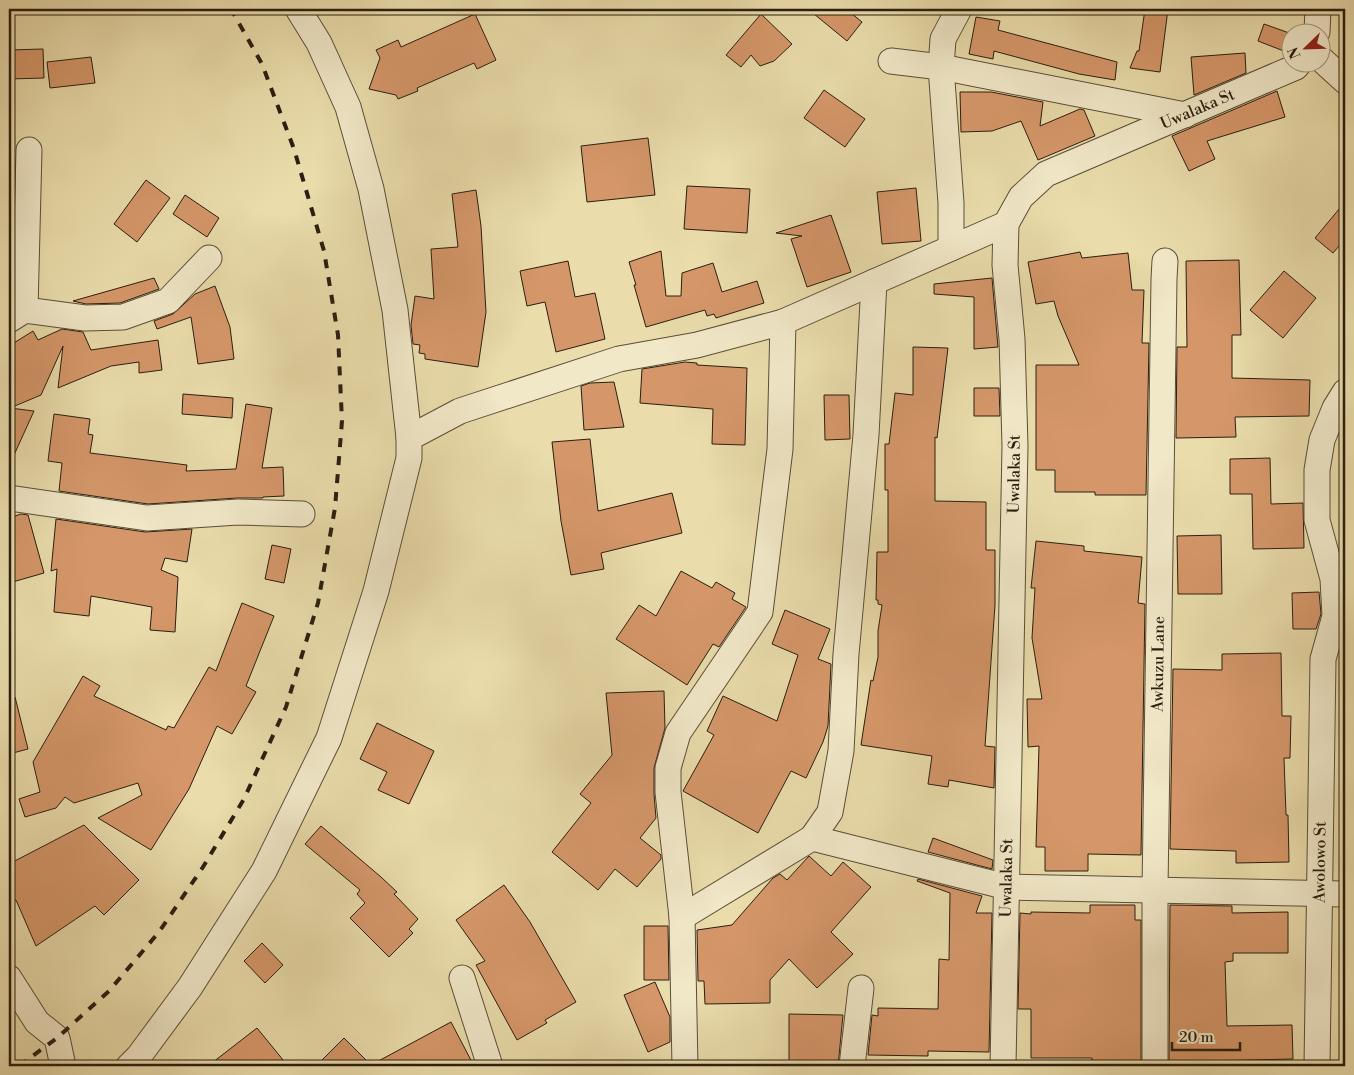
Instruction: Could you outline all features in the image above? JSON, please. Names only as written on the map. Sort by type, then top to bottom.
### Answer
[{"type":"street","points":[[129,1066],[139,1056],[190,987],[264,871],[329,738],[376,591],[409,458],[409,438],[395,310],[371,190],[348,107],[319,43],[298,9]]},
{"type":"street","points":[[951,248],[951,203],[941,67],[942,39],[959,9]]},
{"type":"street","points":[[1317,22],[1318,9]]},
{"type":"street","points":[[891,61],[941,67],[1185,115]]},
{"type":"street","points":[[1332,69],[1345,81]]},
{"type":"street","name":"Uwalaka St","points":[[1003,1066],[1015,446],[1012,339],[1005,265],[1006,224],[1021,197],[1046,174],[1284,72]]},
{"type":"street","points":[[29,150],[17,315],[85,318],[123,317],[168,301],[209,258]]},
{"type":"street","points":[[409,438],[460,411],[610,362],[698,345],[783,322],[1006,224]]},
{"type":"street","name":"Awkuzu Lane","points":[[1155,1066],[1155,889],[1165,261]]},
{"type":"street","points":[[682,917],[812,838],[830,812],[841,751],[846,654],[866,435],[874,282]]},
{"type":"street","points":[[685,1066],[682,917],[668,792],[668,768],[678,733],[760,612],[780,449],[783,322]]},
{"type":"street","name":"Awolowo St","points":[[1316,1066],[1323,659],[1335,616],[1333,579],[1317,520],[1317,470],[1322,440],[1335,408],[1345,392]]},
{"type":"street","points":[[9,498],[147,518],[238,512],[302,514]]},
{"type":"street","points":[[812,838],[1007,887],[1345,894]]},
{"type":"street","points":[[462,978],[490,1066]]},
{"type":"street","points":[[9,979],[37,1022],[57,1038],[63,1066]]},
{"type":"street","points":[[852,1066],[861,988]]},
{"type":"building","points":[[808,9],[846,9],[862,22],[847,41]]},
{"type":"building","points":[[1145,9],[1168,9],[1160,72],[1130,68],[1137,51],[1139,51]]},
{"type":"building","points":[[475,14],[496,60],[477,69],[474,63],[417,88],[418,91],[398,99],[396,95],[369,89],[380,58],[376,50],[398,40],[401,47]]},
{"type":"building","points":[[761,14],[792,44],[774,61],[760,66],[751,55],[741,67],[726,55]]},
{"type":"building","points":[[976,17],[1000,21],[998,30],[1117,62],[1115,80],[1079,74],[994,51],[993,59],[969,54]]},
{"type":"building","points":[[1264,24],[1282,30],[1282,50],[1258,41]]},
{"type":"building","points":[[43,49],[44,78],[9,79],[9,50]]},
{"type":"building","points":[[1245,53],[1246,73],[1194,95],[1191,57]]},
{"type":"building","points":[[91,57],[95,83],[50,88],[47,62]]},
{"type":"building","points":[[824,90],[865,119],[845,147],[804,118]]},
{"type":"building","points":[[1277,91],[1285,117],[1207,141],[1215,159],[1189,171],[1172,136]]},
{"type":"building","points":[[960,92],[991,92],[1043,102],[1040,126],[1080,109],[1084,110],[1095,136],[1038,160],[1021,121],[992,131],[961,132]]},
{"type":"building","points":[[648,138],[655,195],[587,202],[581,146]]},
{"type":"building","points":[[146,180],[170,198],[137,242],[114,224]]},
{"type":"building","points":[[687,186],[750,189],[747,233],[684,229]]},
{"type":"building","points":[[916,188],[921,241],[882,244],[877,192]]},
{"type":"building","points":[[476,190],[481,226],[486,312],[478,367],[425,359],[425,354],[419,353],[420,345],[413,344],[411,325],[415,296],[434,299],[431,249],[458,247],[452,194]]},
{"type":"building","points":[[185,195],[219,218],[207,237],[173,214]]},
{"type":"building","points":[[1345,202],[1345,239],[1333,253],[1315,238]]},
{"type":"building","points":[[831,215],[851,272],[807,287],[791,239],[802,236],[776,233]]},
{"type":"building","points":[[661,251],[666,296],[681,296],[682,273],[713,263],[722,292],[757,281],[764,303],[716,318],[714,314],[707,316],[705,310],[646,327],[629,262]]},
{"type":"building","points":[[1080,252],[1082,258],[1128,253],[1132,290],[1144,290],[1142,343],[1149,343],[1146,495],[1095,495],[1095,492],[1055,492],[1055,470],[1036,470],[1036,365],[1079,365],[1058,316],[1054,301],[1036,304],[1028,262]]},
{"type":"building","points":[[1239,260],[1241,335],[1232,335],[1232,378],[1310,380],[1309,416],[1235,417],[1236,437],[1176,438],[1177,347],[1187,347],[1186,261]]},
{"type":"building","points":[[568,261],[575,297],[595,293],[605,339],[556,352],[545,302],[527,306],[520,271]]},
{"type":"building","points":[[1284,271],[1316,298],[1283,338],[1250,310]]},
{"type":"building","points":[[154,278],[159,289],[120,303],[86,304],[73,301]]},
{"type":"building","points":[[992,278],[998,347],[974,349],[974,297],[934,294],[934,284]]},
{"type":"building","points":[[215,286],[230,327],[234,359],[198,364],[191,317],[157,329],[154,321],[173,314],[195,294]]},
{"type":"building","points":[[62,329],[83,332],[91,350],[158,340],[162,370],[139,373],[139,362],[111,366],[58,388],[63,346],[41,395],[10,408],[34,411],[9,466],[9,346],[33,331],[38,340]]},
{"type":"building","points":[[913,347],[948,348],[937,438],[935,437],[935,501],[986,502],[986,550],[995,550],[995,605],[985,746],[995,747],[994,788],[949,780],[948,787],[928,784],[932,756],[861,745],[871,680],[873,681],[878,657],[878,631],[882,605],[878,604],[878,600],[876,600],[877,552],[888,552],[888,490],[885,490],[885,444],[889,444],[895,393],[913,395]]},
{"type":"building","points":[[685,362],[697,363],[697,365],[747,368],[745,445],[712,444],[713,409],[640,403],[642,369]]},
{"type":"building","points":[[614,382],[624,427],[584,430],[581,386],[590,383]]},
{"type":"building","points":[[974,388],[999,388],[1000,416],[974,416]]},
{"type":"building","points":[[183,394],[233,398],[232,418],[182,414]]},
{"type":"building","points":[[824,395],[849,395],[850,439],[825,440]]},
{"type":"building","points":[[246,404],[272,408],[262,468],[283,467],[284,496],[148,504],[59,491],[62,463],[48,461],[54,414],[90,419],[88,434],[93,435],[90,453],[187,465],[186,471],[236,469]]},
{"type":"building","points":[[590,439],[598,511],[672,493],[682,533],[601,553],[604,569],[571,575],[561,521],[552,442]]},
{"type":"building","points":[[1270,458],[1271,504],[1303,503],[1304,548],[1253,549],[1252,494],[1230,494],[1230,459]]},
{"type":"building","points":[[21,514],[28,515],[44,573],[9,583],[9,518]]},
{"type":"building","points":[[56,519],[145,532],[192,529],[187,562],[165,558],[161,570],[178,577],[175,632],[150,630],[152,607],[91,596],[89,616],[54,612],[57,569],[51,571]]},
{"type":"building","points":[[1221,535],[1222,594],[1178,594],[1177,536]]},
{"type":"building","points":[[1036,541],[1084,546],[1084,551],[1142,557],[1138,603],[1145,604],[1141,855],[1088,854],[1088,871],[1045,871],[1045,847],[1036,847],[1039,746],[1028,747],[1027,699],[1042,699],[1032,638],[1035,588],[1031,588]]},
{"type":"building","points":[[272,545],[291,549],[284,583],[265,579]]},
{"type":"building","points":[[681,571],[712,588],[716,582],[735,593],[732,599],[746,607],[719,647],[713,644],[687,685],[616,639],[639,605],[656,616]]},
{"type":"building","points":[[1319,592],[1321,614],[1316,629],[1293,629],[1292,593]]},
{"type":"building","points":[[242,603],[274,616],[246,686],[256,692],[232,734],[217,726],[189,789],[151,850],[98,818],[142,795],[138,783],[74,803],[65,797],[56,808],[25,817],[19,799],[40,792],[33,762],[83,676],[100,686],[94,696],[166,730],[168,726],[174,728],[209,667],[216,671]]},
{"type":"building","points":[[785,610],[830,629],[818,659],[831,664],[828,726],[823,742],[806,778],[791,771],[758,833],[683,791],[714,735],[707,731],[723,696],[777,721],[798,655],[772,644]]},
{"type":"building","points":[[1281,653],[1282,716],[1291,716],[1290,758],[1284,758],[1289,862],[1236,863],[1236,851],[1170,849],[1173,669],[1222,670],[1222,654]]},
{"type":"building","points":[[664,691],[665,728],[654,768],[656,818],[640,838],[661,855],[661,859],[637,887],[615,869],[598,890],[552,852],[591,803],[580,794],[612,755],[606,693]]},
{"type":"building","points":[[15,697],[28,749],[9,754],[9,698]]},
{"type":"building","points":[[377,723],[434,751],[409,804],[378,790],[387,772],[360,759]]},
{"type":"building","points":[[84,825],[139,880],[104,915],[95,906],[36,946],[16,900],[9,904],[9,864]]},
{"type":"building","points":[[321,826],[397,892],[394,894],[418,919],[409,929],[413,933],[389,957],[350,918],[365,903],[357,894],[360,890],[305,844]]},
{"type":"building","points":[[933,838],[993,860],[992,869],[928,852]]},
{"type":"building","points":[[809,856],[831,876],[843,862],[871,887],[831,932],[853,954],[817,988],[789,959],[770,980],[770,1003],[705,1004],[704,981],[698,981],[697,930],[732,925],[773,878],[780,874],[787,880]]},
{"type":"building","points":[[918,879],[982,896],[976,913],[992,913],[989,1052],[928,1051],[928,1056],[868,1055],[872,1015],[878,1016],[878,1008],[938,1009],[939,959],[949,960],[950,893],[917,881]]},
{"type":"building","points":[[504,885],[530,922],[576,1002],[545,1020],[547,1023],[517,1040],[476,965],[485,961],[456,920]]},
{"type":"building","points":[[1090,905],[1135,905],[1135,920],[1141,920],[1141,1063],[1092,1063],[1092,1058],[1031,1058],[1031,1009],[1018,1009],[1020,913],[1090,913]]},
{"type":"building","points":[[1170,905],[1232,906],[1232,913],[1288,912],[1288,953],[1233,953],[1233,961],[1225,962],[1227,1026],[1292,1025],[1293,1059],[1169,1062]]},
{"type":"building","points":[[644,926],[668,926],[669,980],[644,980]]},
{"type":"building","points":[[262,943],[283,965],[265,983],[244,961]]},
{"type":"building","points":[[655,982],[670,1017],[670,1042],[648,1052],[624,995]]},
{"type":"building","points":[[789,1014],[843,1015],[838,1066],[789,1066]]},
{"type":"building","points":[[451,1022],[474,1066],[316,1066],[344,1038],[371,1065]]},
{"type":"building","points":[[257,1028],[288,1066],[208,1066]]},
{"type":"railway","points":[[19,1066],[57,1038],[109,991],[159,932],[203,867],[244,799],[286,707],[318,603],[335,508],[342,421],[338,335],[324,251],[294,149],[262,64],[231,9]]}]
